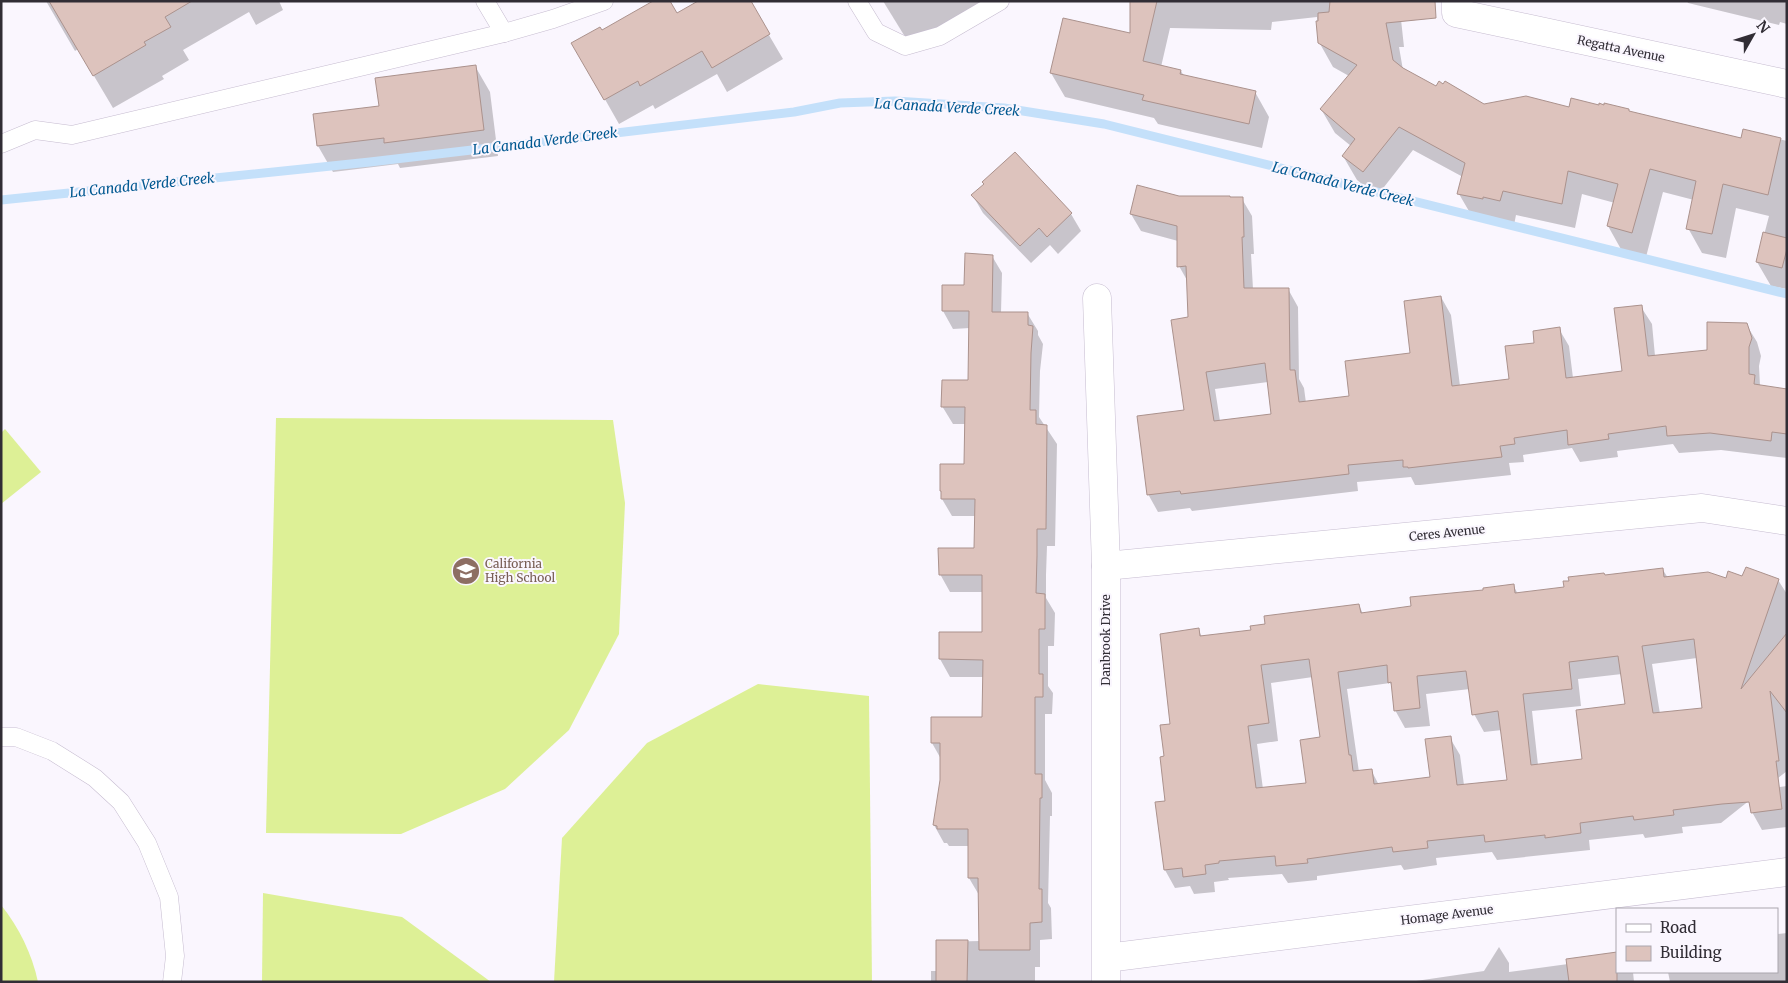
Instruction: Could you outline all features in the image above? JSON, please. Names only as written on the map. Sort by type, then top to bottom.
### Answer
[{"type":"street","name":"Regatta Avenue","points":[[1456,7],[1787,84]]},
{"type":"street","name":"Danbrook Drive","points":[[1097,298],[1106,566],[1106,970]]},
{"type":"street","name":"Ceres Avenue","points":[[1106,566],[1702,508],[1787,521]]},
{"type":"street","name":"Homage Avenue","points":[[1106,970],[1787,872]]},
{"type":"lane","points":[[485,1],[504,33]]},
{"type":"lane","points":[[1,144],[35,130],[72,135],[504,33],[604,1]]},
{"type":"lane","points":[[857,1],[876,32],[905,46],[940,36],[1000,1]]},
{"type":"lane","points":[[1,737],[16,738],[52,751],[95,778],[121,802],[147,843],[169,898],[175,956],[172,982]]},
{"type":"green space","points":[[276,418],[613,420],[625,503],[619,634],[569,730],[505,789],[401,834],[266,833]]},
{"type":"green space","points":[[5,429],[41,472],[1,504],[1,433]]},
{"type":"green space","points":[[758,684],[869,696],[872,982],[554,982],[562,838],[647,743]]},
{"type":"green space","points":[[263,893],[402,917],[491,982],[262,982]]},
{"type":"green space","points":[[1,905],[14,922],[24,941],[38,982],[1,982]]},
{"type":"building","points":[[49,1],[192,1],[165,17],[171,27],[144,42],[146,45],[93,76]]},
{"type":"building","points":[[653,1],[670,1],[677,13],[698,1],[751,1],[770,34],[712,68],[702,51],[640,86],[638,81],[604,100],[571,43],[600,27],[602,30]]},
{"type":"building","points":[[1130,1],[1157,1],[1143,61],[1181,70],[1180,74],[1256,91],[1249,124],[1142,100],[1144,95],[1050,73],[1063,18],[1130,33]]},
{"type":"building","points":[[1330,1],[1435,1],[1436,18],[1386,23],[1393,60],[1403,68],[1436,86],[1439,81],[1443,84],[1445,81],[1484,104],[1526,96],[1569,107],[1571,98],[1599,105],[1599,103],[1604,105],[1604,103],[1629,109],[1629,111],[1741,138],[1743,129],[1781,138],[1768,195],[1723,184],[1712,234],[1686,229],[1696,181],[1650,169],[1632,233],[1607,226],[1618,184],[1568,171],[1562,204],[1503,191],[1500,201],[1457,194],[1465,163],[1399,127],[1363,172],[1342,156],[1355,139],[1320,109],[1357,65],[1318,43],[1316,21],[1318,21],[1318,13],[1329,12]]},
{"type":"building","points":[[476,65],[484,130],[384,143],[384,138],[317,146],[313,114],[379,106],[375,78]]},
{"type":"building","points":[[1015,152],[1072,213],[1047,237],[1039,228],[1020,246],[971,195],[984,184],[982,182]]},
{"type":"building","points":[[1137,185],[1179,196],[1243,197],[1244,288],[1289,288],[1290,370],[1295,370],[1299,402],[1349,396],[1345,361],[1410,353],[1404,301],[1441,296],[1452,386],[1509,379],[1505,346],[1534,343],[1533,331],[1560,327],[1566,378],[1622,371],[1614,308],[1642,305],[1648,356],[1707,350],[1707,322],[1747,323],[1752,338],[1749,347],[1749,374],[1755,375],[1754,384],[1787,389],[1787,434],[1772,432],[1771,441],[1710,433],[1667,436],[1666,426],[1608,434],[1609,439],[1568,445],[1567,430],[1514,438],[1515,444],[1500,446],[1502,457],[1408,468],[1403,467],[1403,460],[1348,465],[1349,474],[1181,494],[1180,491],[1147,495],[1137,416],[1184,410],[1171,320],[1188,317],[1186,266],[1177,267],[1177,226],[1130,214]],"holes":[[[1265,363],[1271,414],[1214,421],[1206,372]]]},
{"type":"building","points":[[1763,232],[1787,238],[1787,249],[1782,268],[1756,262]]},
{"type":"building","points":[[965,253],[993,255],[992,312],[1028,312],[1028,325],[1033,326],[1030,410],[1036,410],[1036,424],[1047,425],[1046,529],[1037,529],[1036,593],[1045,594],[1045,629],[1039,629],[1039,674],[1043,674],[1043,697],[1035,697],[1035,774],[1042,774],[1039,889],[1042,889],[1042,922],[1030,923],[1030,950],[979,950],[978,878],[968,878],[968,829],[937,829],[937,826],[933,825],[940,780],[940,743],[931,743],[931,717],[982,717],[983,660],[939,659],[939,632],[982,632],[982,575],[939,575],[938,548],[974,548],[975,499],[941,499],[940,491],[940,464],[964,464],[965,407],[941,407],[942,380],[968,380],[969,311],[942,311],[942,285],[964,285]]},
{"type":"building","points":[[1746,567],[1779,579],[1741,689],[1787,633],[1787,713],[1770,691],[1779,761],[1776,761],[1782,809],[1751,813],[1749,802],[1722,804],[1673,810],[1674,815],[1634,820],[1633,816],[1580,823],[1581,833],[1545,838],[1545,835],[1485,842],[1484,835],[1427,841],[1428,848],[1393,852],[1392,847],[1307,859],[1308,863],[1276,866],[1275,856],[1219,861],[1219,863],[1205,865],[1206,874],[1183,877],[1182,868],[1164,870],[1155,802],[1165,801],[1160,757],[1164,756],[1160,725],[1170,724],[1160,634],[1199,628],[1200,636],[1251,630],[1250,626],[1265,624],[1264,616],[1359,604],[1361,613],[1411,606],[1410,597],[1483,590],[1483,588],[1514,584],[1515,593],[1564,587],[1563,581],[1569,581],[1568,577],[1604,573],[1605,575],[1663,568],[1664,577],[1708,572],[1726,578],[1728,571],[1742,576]],"holes":[[[1694,639],[1702,708],[1653,713],[1642,646]],[[1618,656],[1625,704],[1576,710],[1582,759],[1531,765],[1523,694],[1572,689],[1569,662]],[[1309,659],[1320,737],[1300,740],[1306,783],[1256,788],[1248,726],[1269,723],[1261,665]],[[1387,665],[1388,683],[1391,682],[1394,711],[1420,708],[1417,676],[1466,671],[1472,715],[1498,711],[1507,780],[1457,785],[1451,736],[1425,739],[1430,777],[1374,784],[1372,769],[1353,771],[1351,755],[1349,755],[1338,672]]]},
{"type":"building","points":[[936,940],[968,940],[967,982],[936,982]]},
{"type":"building","points":[[1616,952],[1617,982],[1569,982],[1566,959]]},
{"type":"waterway","name":"La Canada Verde Creek","points":[[1,200],[370,162],[794,112],[840,103],[895,101],[1004,108],[1104,124],[1787,294]]},
{"type":"place","name":"California High School","points":[[466,571]]}]
